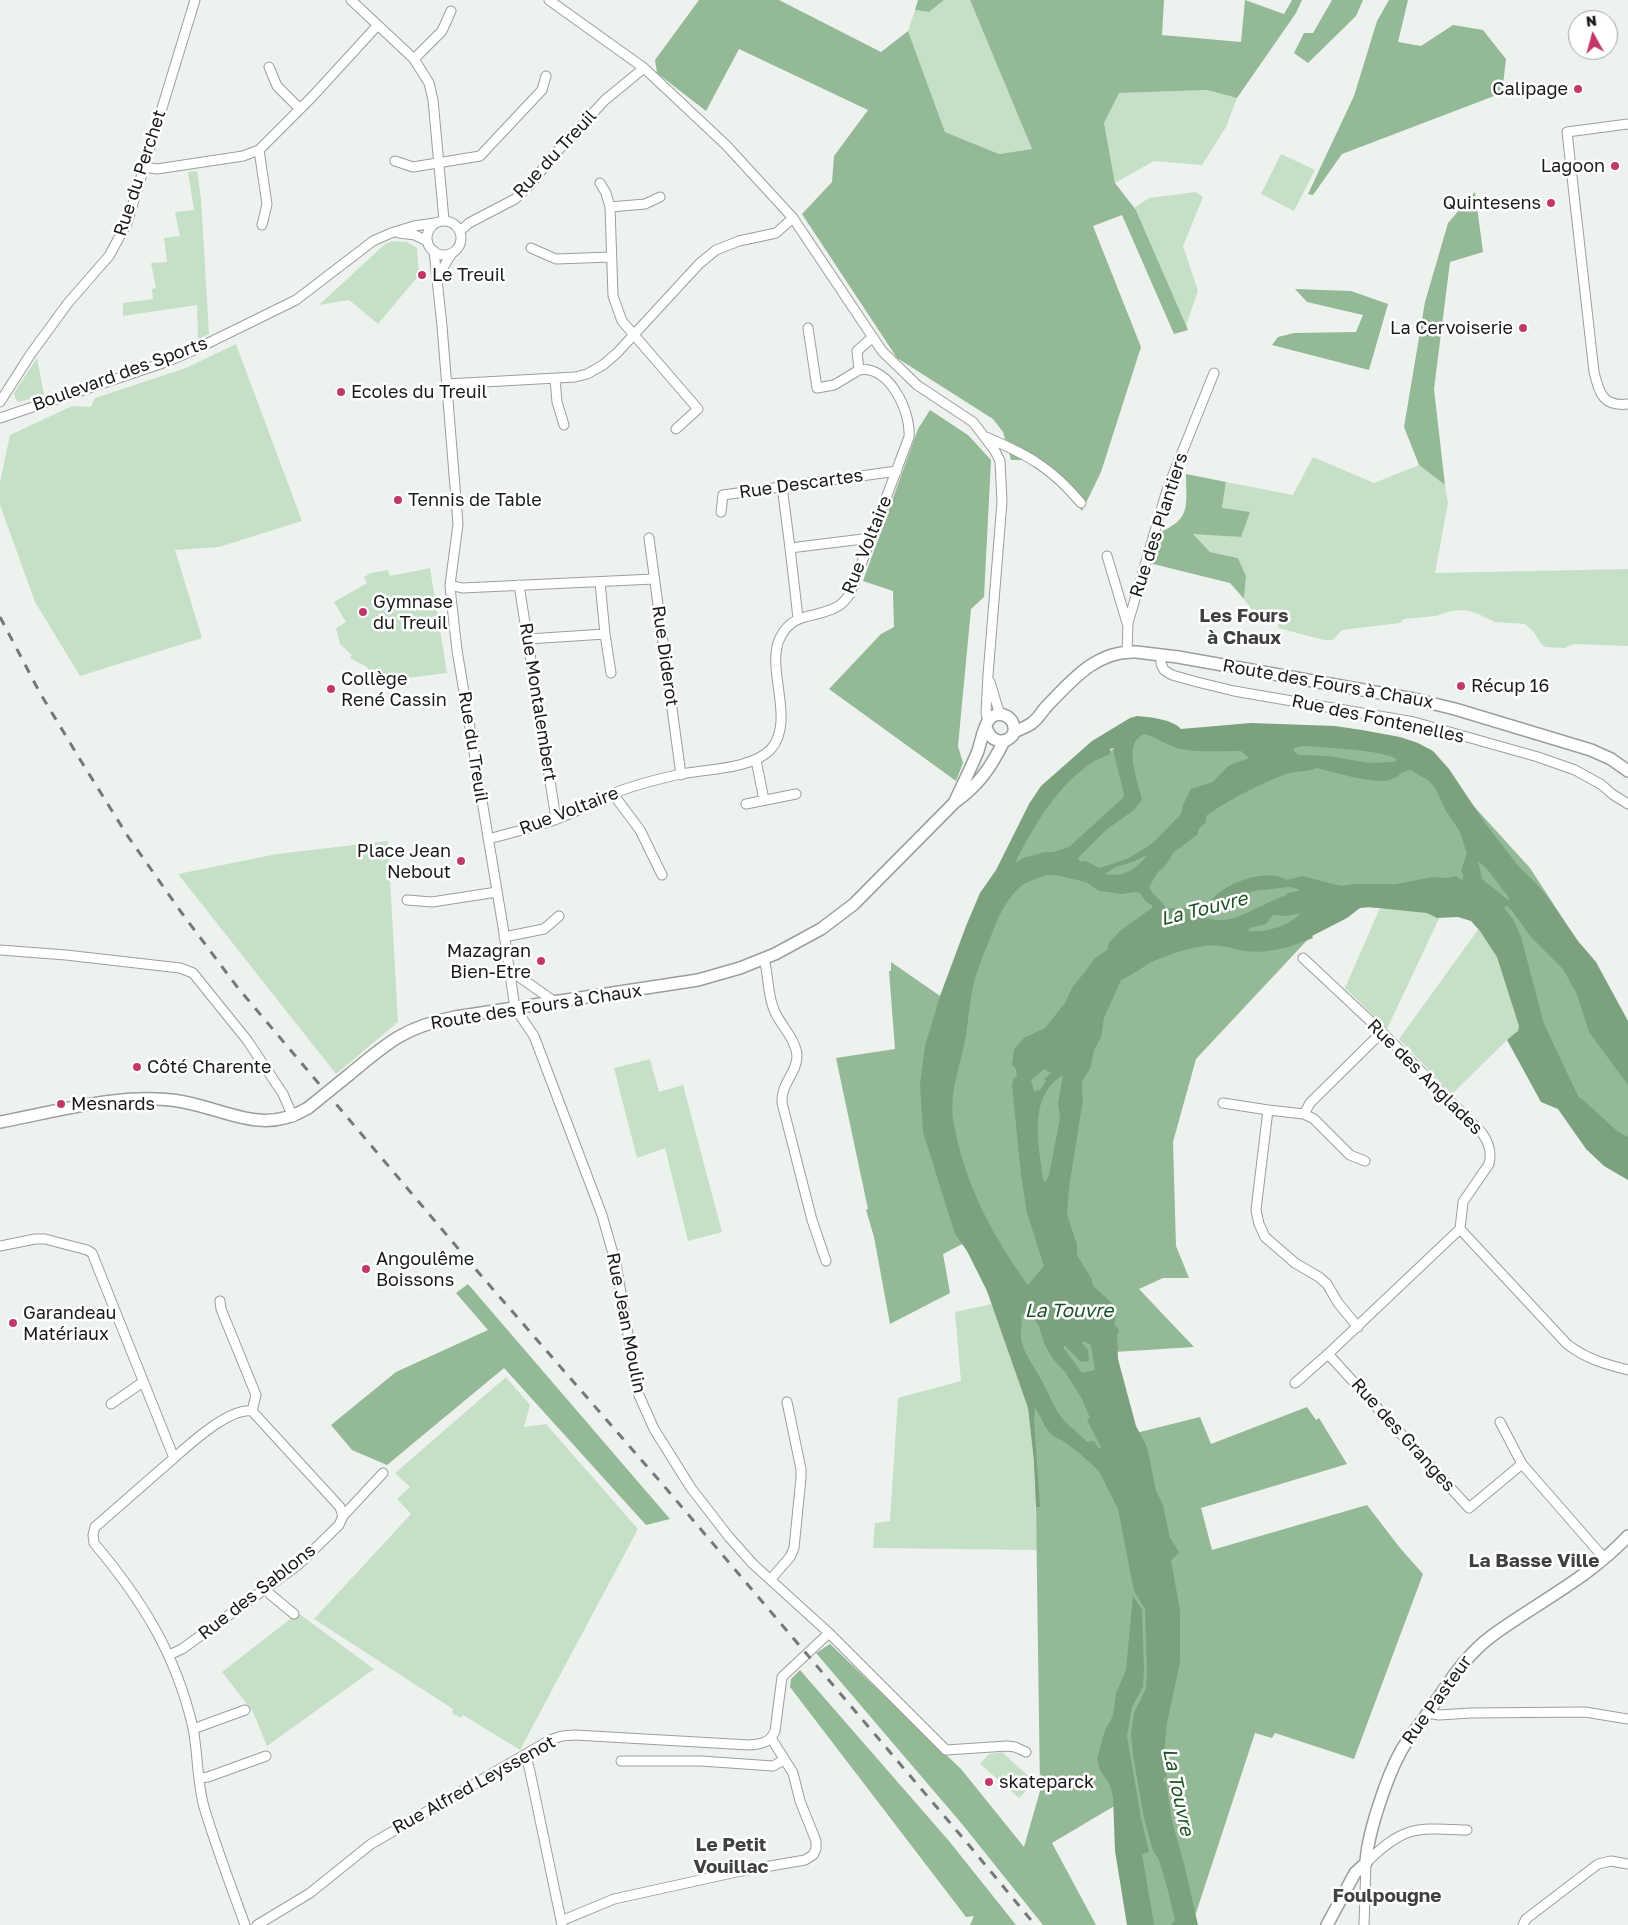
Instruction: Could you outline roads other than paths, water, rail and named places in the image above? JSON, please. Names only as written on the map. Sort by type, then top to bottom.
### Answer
[{"type":"street","name":"Rue du Perchet","points":[[0,402],[30,355],[68,303],[109,256],[128,223],[195,0]]},
{"type":"street","points":[[352,0],[377,26],[414,59],[423,72],[431,92],[440,163],[444,220]]},
{"type":"street","points":[[550,0],[644,68],[726,145],[793,218],[887,357],[917,385],[973,422],[996,451],[1000,461],[1002,487],[986,713],[990,737],[998,741],[1004,741]]},
{"type":"street","points":[[414,59],[442,31],[451,11]]},
{"type":"street","points":[[144,166],[157,170],[243,156],[259,150],[377,26]]},
{"type":"street","points":[[268,67],[277,86],[300,109]]},
{"type":"street","name":"Rue du Treuil","points":[[460,232],[469,223],[515,199],[531,184],[551,158],[605,100],[644,68]]},
{"type":"street","points":[[396,161],[413,167],[480,156],[542,90],[546,76]]},
{"type":"street","points":[[1628,124],[1567,132],[1597,386],[1605,400],[1613,403],[1628,404]]},
{"type":"street","points":[[259,150],[267,204],[262,225]]},
{"type":"street","points":[[600,183],[610,207],[613,296],[616,310],[622,321],[698,409],[676,429]]},
{"type":"street","points":[[610,207],[645,204],[660,197]]},
{"type":"street","points":[[447,384],[581,376],[603,365],[617,354],[699,264],[716,250],[739,241],[776,233],[793,218]]},
{"type":"street","points":[[427,241],[428,231],[435,223],[444,220],[454,224],[460,232],[461,241],[438,276]]},
{"type":"street","name":"Boulevard des Sports","points":[[0,418],[166,362],[296,300],[373,241],[414,226],[435,223]]},
{"type":"street","points":[[392,233],[415,235],[427,241],[434,251],[444,255],[452,253]]},
{"type":"street","points":[[531,248],[556,259],[611,257]]},
{"type":"street","name":"Rue du Treuil","points":[[434,251],[438,276],[458,524],[450,585],[457,650],[515,1008]]},
{"type":"street","points":[[808,328],[817,388],[834,385],[859,370],[857,351],[873,338]]},
{"type":"street","name":"Rue Voltaire","points":[[798,618],[828,611],[842,604],[850,594],[857,580],[909,436],[910,428],[899,397],[882,376],[874,370],[859,370]]},
{"type":"street","name":"Rue des Plantiers","points":[[1128,652],[1128,623],[1167,490],[1214,373]]},
{"type":"street","points":[[555,379],[557,402],[564,424]]},
{"type":"street","points":[[986,437],[1022,452],[1050,470],[1082,503]]},
{"type":"street","name":"Rue Descartes","points":[[721,512],[722,494],[897,471]]},
{"type":"street","points":[[764,800],[756,760],[769,750],[779,732],[781,722],[776,653],[784,630],[798,618],[782,486]]},
{"type":"street","name":"Rue Diderot","points":[[650,538],[681,775]]},
{"type":"street","points":[[790,548],[871,538]]},
{"type":"street","points":[[1107,556],[1128,623]]},
{"type":"street","points":[[450,585],[462,588],[654,579]]},
{"type":"street","points":[[600,582],[611,673]]},
{"type":"street","name":"Rue Montalembert","points":[[519,586],[556,819]]},
{"type":"street","points":[[528,639],[605,634]]},
{"type":"street","name":"Route des Fours à Chaux","points":[[0,1122],[117,1100],[140,1098],[184,1102],[259,1121],[274,1121],[293,1117],[308,1108],[390,1041],[417,1027],[455,1017],[698,980],[735,970],[764,959],[821,929],[854,904],[988,770],[1004,741],[1011,737],[1014,732],[1033,723],[1039,714],[1078,675],[1091,665],[1112,655],[1128,652],[1161,655],[1374,691],[1434,704],[1591,750],[1611,759],[1628,771]]},
{"type":"street","name":"Rue des Fontenelles","points":[[1161,655],[1161,664],[1164,670],[1172,675],[1197,682],[1234,691],[1414,722],[1538,757],[1575,770],[1602,785],[1628,804]]},
{"type":"street","points":[[988,675],[1000,714]]},
{"type":"street","points":[[987,724],[996,715],[1000,714],[1012,719],[1039,714]]},
{"type":"street","points":[[1012,719],[1014,732]]},
{"type":"street","name":"Route des Fours à Chaux","points":[[955,802],[987,724]]},
{"type":"street","name":"Rue Voltaire","points":[[488,839],[556,819],[633,786],[756,760]]},
{"type":"street","points":[[613,794],[640,830],[662,875]]},
{"type":"street","points":[[746,804],[796,794]]},
{"type":"street","points":[[407,900],[432,902],[497,892]]},
{"type":"street","points":[[504,937],[544,929],[559,916]]},
{"type":"street","points":[[0,950],[66,955],[180,968],[193,973],[247,1040],[283,1094],[293,1117]]},
{"type":"street","name":"Rue des Anglades","points":[[1303,958],[1382,1032],[1488,1142],[1489,1164],[1463,1202],[1460,1230]]},
{"type":"street","points":[[764,959],[774,1010],[795,1048],[797,1057],[795,1067],[783,1088],[782,1103],[812,1220],[826,1261]]},
{"type":"street","points":[[508,969],[555,1002]]},
{"type":"street","name":"Rue Jean Moulin","points":[[515,1008],[534,1036],[602,1215],[616,1264],[640,1400],[678,1469],[706,1510],[735,1544],[829,1633],[946,1750],[1007,1746],[1026,1752]]},
{"type":"street","points":[[1304,1114],[1310,1103],[1382,1032]]},
{"type":"street","points":[[1223,1103],[1304,1114],[1314,1119],[1350,1155],[1366,1161]]},
{"type":"street","points":[[1268,1110],[1256,1210],[1264,1238],[1327,1284],[1338,1303],[1358,1327]]},
{"type":"street","points":[[1295,1383],[1358,1327],[1460,1230],[1567,1344],[1580,1354],[1598,1363],[1628,1370]]},
{"type":"street","points":[[0,1246],[35,1239],[87,1250],[92,1253],[174,1458]]},
{"type":"street","points":[[220,1301],[221,1309],[256,1396],[252,1412]]},
{"type":"street","name":"Rue des Granges","points":[[1328,1354],[1469,1508],[1522,1464]]},
{"type":"street","points":[[111,1404],[143,1382]]},
{"type":"street","points":[[770,1579],[790,1557],[794,1548],[801,1478],[786,1402]]},
{"type":"street","points":[[245,1925],[203,1805],[193,1729],[169,1655],[139,1600],[94,1543],[93,1535],[95,1527],[210,1427],[243,1411],[252,1412],[340,1507],[343,1516]]},
{"type":"street","points":[[1500,1422],[1522,1464],[1604,1558]]},
{"type":"street","name":"Rue des Sablons","points":[[169,1655],[182,1649],[298,1566],[339,1525],[343,1516],[383,1473]]},
{"type":"street","name":"Rue Pasteur","points":[[1366,1863],[1369,1840],[1398,1756],[1445,1686],[1472,1652],[1492,1636],[1579,1577],[1628,1536]]},
{"type":"street","points":[[266,1589],[294,1614]]},
{"type":"street","points":[[525,1756],[529,1767],[562,1923],[614,1899],[742,1871],[805,1860],[813,1855],[816,1849],[816,1841],[800,1801],[795,1778],[771,1738],[775,1731],[782,1677],[829,1633]]},
{"type":"street","points":[[193,1729],[244,1710]]},
{"type":"street","points":[[1428,1713],[1438,1715],[1585,1712],[1628,1719]]},
{"type":"street","name":"Rue Alfred Leyssenot","points":[[257,1925],[310,1893],[371,1844],[550,1740],[562,1736],[616,1737],[749,1745],[763,1744],[771,1738]]},
{"type":"street","points":[[200,1778],[208,1777],[266,1756]]},
{"type":"street","points":[[621,1761],[701,1761],[773,1766],[784,1760]]},
{"type":"street","points":[[1327,1925],[1355,1873],[1396,1836],[1415,1830],[1467,1830]]},
{"type":"street","points":[[1369,1840],[1374,1845],[1384,1846]]},
{"type":"street","points":[[1523,1925],[1526,1919],[1598,1864],[1612,1861],[1628,1864]]},
{"type":"street","points":[[1364,1925],[1366,1863]]},
{"type":"water","name":"La Touvre","points":[[1137,716],[1160,719],[1172,723],[1181,729],[1251,723],[1335,726],[1400,737],[1418,743],[1433,751],[1449,769],[1485,823],[1519,867],[1537,884],[1549,899],[1578,941],[1596,962],[1628,1021],[1628,1085],[1589,1032],[1577,994],[1563,969],[1531,937],[1513,912],[1507,906],[1504,908],[1513,919],[1521,937],[1544,1024],[1579,1098],[1617,1131],[1628,1137],[1628,1180],[1604,1166],[1586,1149],[1558,1109],[1541,1102],[1507,1040],[1518,1031],[1519,1026],[1497,957],[1471,921],[1458,917],[1437,918],[1427,913],[1369,907],[1360,908],[1347,918],[1312,936],[1313,938],[1286,948],[1258,952],[1214,945],[1192,948],[1154,961],[1121,980],[1104,1018],[1101,1037],[1094,1050],[1090,1069],[1082,1081],[1083,1099],[1069,1188],[1067,1214],[1077,1245],[1077,1255],[1091,1278],[1093,1286],[1113,1304],[1116,1316],[1114,1324],[1119,1330],[1117,1335],[1118,1359],[1136,1426],[1147,1447],[1156,1491],[1163,1505],[1170,1538],[1179,1552],[1171,1561],[1180,1610],[1180,1662],[1167,1723],[1164,1755],[1167,1776],[1163,1779],[1166,1782],[1172,1821],[1198,1925],[1171,1925],[1175,1920],[1167,1887],[1159,1860],[1153,1851],[1144,1818],[1131,1734],[1134,1713],[1146,1688],[1145,1609],[1134,1591],[1118,1509],[1099,1471],[1077,1451],[1053,1436],[1046,1428],[1035,1407],[1034,1421],[1040,1507],[1036,1507],[1034,1462],[1028,1408],[987,1291],[967,1251],[955,1234],[923,1132],[920,1084],[925,1046],[940,996],[966,926],[980,893],[996,870],[1029,804],[1041,786],[1092,741],[1130,718]],"holes":[[[1145,734],[1180,749],[1241,751],[1249,758],[1228,766],[1213,782],[1191,789],[1181,814],[1153,843],[1129,858],[1100,868],[1085,861],[1080,862],[1078,858],[1106,830],[1134,810],[1142,800],[1133,764],[1134,745],[1138,738]],[[1301,746],[1368,751],[1397,760],[1393,762],[1369,763],[1329,756],[1298,755],[1294,748]],[[1114,748],[1124,794],[1123,798],[1069,847],[1023,858],[1015,863],[1042,815],[1066,785],[1094,761],[1110,754],[1110,749]],[[1317,768],[1359,778],[1384,781],[1391,780],[1410,770],[1428,780],[1435,788],[1446,811],[1459,830],[1467,853],[1461,871],[1463,879],[1461,880],[1456,876],[1448,878],[1433,877],[1396,884],[1341,886],[1302,876],[1287,880],[1280,877],[1262,876],[1236,883],[1200,905],[1186,908],[1166,908],[1149,887],[1174,852],[1198,834],[1198,830],[1206,822],[1206,816],[1234,798],[1266,782],[1286,774]],[[1147,855],[1129,871],[1118,875],[1105,874],[1116,867]],[[1478,861],[1487,869],[1510,899],[1508,900],[1482,879]],[[1055,875],[1086,882],[1099,891],[1122,894],[1140,893],[1146,902],[1152,905],[1152,908],[1121,930],[1109,943],[1107,950],[1094,959],[1073,986],[1065,1003],[1045,1028],[1024,1038],[1014,1049],[1012,1065],[1016,1069],[1017,1077],[1014,1078],[1012,1084],[1021,1175],[1027,1213],[1044,1266],[1028,1285],[992,1229],[973,1188],[959,1146],[954,1124],[953,1101],[966,1035],[972,990],[981,960],[998,918],[1008,900],[1020,887],[1039,877]],[[1289,887],[1299,891],[1287,893],[1287,895],[1236,917],[1225,920],[1215,920],[1206,917],[1253,891]],[[1301,913],[1290,922],[1277,928],[1248,931],[1250,928],[1266,924],[1273,915],[1288,916]],[[1044,1069],[1051,1073],[1044,1079],[1046,1081],[1040,1090],[1034,1091],[1031,1080]],[[1063,1075],[1058,1103],[1060,1118],[1049,1175],[1045,1182],[1043,1179],[1038,1137],[1040,1108],[1044,1096],[1052,1084]],[[1028,1311],[1039,1326],[1044,1343],[1053,1359],[1065,1372],[1082,1399],[1090,1418],[1087,1420],[1101,1447],[1099,1449],[1094,1441],[1087,1442],[1065,1421],[1057,1410],[1022,1344],[1021,1315]],[[1084,1341],[1091,1345],[1095,1370],[1082,1373],[1063,1347],[1065,1346],[1081,1362],[1089,1361],[1088,1350],[1082,1343]]]},
{"type":"water","name":"La Touvre","points":[[1133,1596],[1142,1609],[1144,1670],[1143,1687],[1132,1707],[1127,1736],[1141,1818],[1149,1852],[1142,1854],[1154,1925],[1127,1925],[1115,1851],[1113,1796],[1109,1783],[1100,1770],[1097,1759],[1105,1730],[1113,1716],[1116,1693],[1126,1670]]},
{"type":"railway","points":[[0,617],[40,693],[127,835],[181,912],[238,988],[478,1272],[664,1486],[1035,1925]]},
{"type":"place","name":"Calipage","points":[[1578,89]]},
{"type":"place","name":"Lagoon","points":[[1615,166]]},
{"type":"place","name":"Quintesens","points":[[1551,203]]},
{"type":"place","name":"Le Treuil","points":[[422,275]]},
{"type":"place","name":"La Cervoiserie","points":[[1523,328]]},
{"type":"place","name":"Ecoles du Treuil","points":[[341,392]]},
{"type":"place","name":"Tennis de Table","points":[[398,500]]},
{"type":"place","name":"Gymnase du Treuil","points":[[363,612]]},
{"type":"place","name":"Récup 16","points":[[1461,686]]},
{"type":"place","name":"Collège René Cassin","points":[[331,689]]},
{"type":"place","name":"Place Jean Nebout","points":[[461,861]]},
{"type":"place","name":"Mazagran Bien-Etre","points":[[541,961]]},
{"type":"place","name":"Côté Charente","points":[[137,1067]]},
{"type":"place","name":"Mesnards","points":[[61,1104]]},
{"type":"place","name":"Angoulême Boissons","points":[[366,1269]]},
{"type":"place","name":"Garandeau Matériaux","points":[[13,1323]]},
{"type":"place","name":"skateparck","points":[[989,1782]]},
{"type":"district","name":"Les Fours à Chaux","points":[[1244,627]]},
{"type":"district","name":"La Basse Ville","points":[[1534,1561]]},
{"type":"district","name":"Le Petit Vouillac","points":[[731,1856]]},
{"type":"district","name":"Foulpougne","points":[[1387,1896]]}]
